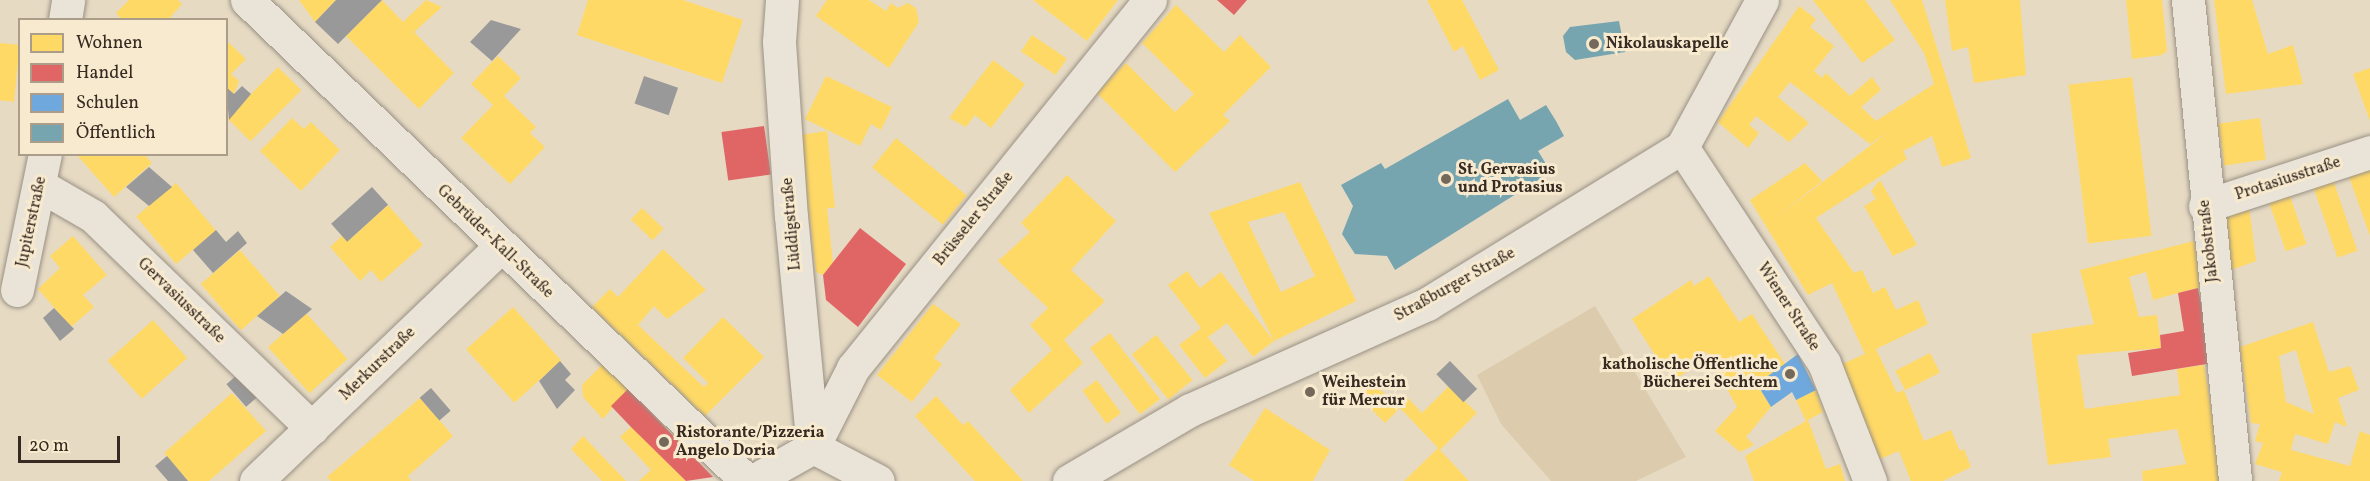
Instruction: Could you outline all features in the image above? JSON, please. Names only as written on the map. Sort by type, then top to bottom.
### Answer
[{"type":"street","points":[[65,18],[68,0]]},
{"type":"street","name":"Gebrüder-Kall-Straße","points":[[247,0],[500,247],[747,481]]},
{"type":"street","name":"Lüddigstraße","points":[[783,0],[779,42],[789,193],[813,447]]},
{"type":"street","name":"Brüsseler Straße","points":[[813,447],[854,368],[1150,0]]},
{"type":"street","name":"Straßburger Straße","points":[[1069,481],[1190,410],[1427,304],[1682,147],[1762,0]]},
{"type":"street","name":"Jakobstraße","points":[[2188,0],[2205,206],[2235,481]]},
{"type":"street","name":"Wiener Straße","points":[[1682,147],[1824,363],[1870,481]]},
{"type":"street","name":"Protasiusstraße","points":[[2205,206],[2370,152]]},
{"type":"street","name":"Jupiterstraße","points":[[17,290],[43,170]]},
{"type":"street","name":"Gervasiusstraße","points":[[43,170],[312,428]]},
{"type":"street","name":"Merkurstraße","points":[[256,481],[500,247]]},
{"type":"street","points":[[753,481],[813,447],[878,481]]},
{"type":"shaded area","points":[[1595,306],[1686,457],[1636,481],[1551,481],[1501,424],[1477,375]]},
{"type":"building: Wohnen","points":[[129,0],[178,0],[182,4],[170,18],[120,18],[116,13]]},
{"type":"building: Wohnen","points":[[299,0],[336,0],[315,22]]},
{"type":"building: Wohnen","points":[[382,0],[403,22],[426,0],[442,7],[414,32],[454,73],[419,109],[346,36]]},
{"type":"building: Wohnen","points":[[588,0],[683,0],[743,20],[722,83],[577,35]]},
{"type":"building: Wohnen","points":[[827,0],[869,0],[886,11],[891,3],[898,8],[908,3],[916,8],[919,22],[889,68],[816,16]]},
{"type":"building: Wohnen","points":[[1033,0],[1118,0],[1087,41]]},
{"type":"building: Wohnen","points":[[1427,0],[1462,0],[1499,70],[1480,80],[1463,46],[1454,52]]},
{"type":"building: Wohnen","points":[[1813,0],[1865,0],[1895,40],[1862,63]]},
{"type":"building: Wohnen","points":[[1890,0],[1922,0],[1971,158],[1942,167],[1932,136],[1903,151],[1907,159],[1816,218],[1854,273],[1862,270],[1873,293],[1885,287],[1896,310],[1918,300],[1928,324],[1876,349],[1897,393],[1904,390],[1924,441],[1951,430],[1960,451],[1964,449],[1971,467],[1943,481],[1911,481],[1899,451],[1880,459],[1840,365],[1865,354],[1832,283],[1808,295],[1750,200],[1805,163],[1822,181],[1769,223],[1888,132],[1870,144],[1790,82],[1778,97],[1809,123],[1789,142],[1756,116],[1749,125],[1759,133],[1748,148],[1718,122],[1799,6],[1816,19],[1810,27],[1834,46],[1814,71],[1822,78],[1826,73],[1850,96],[1872,77],[1881,90],[1861,107],[1876,121],[1934,84],[1924,53]]},
{"type":"building: Wohnen","points":[[1945,0],[2020,0],[2026,75],[1974,83],[1968,47],[1952,51]]},
{"type":"building: Wohnen","points":[[2126,0],[2162,0],[2167,51],[2162,55],[2132,59]]},
{"type":"building: Wohnen","points":[[2214,0],[2252,0],[2268,54],[2293,45],[2303,84],[2226,94]]},
{"type":"building: Wohnen","points":[[1176,5],[1224,52],[1240,35],[1271,67],[1223,115],[1230,121],[1175,172],[1097,93],[1126,63],[1175,112],[1194,94],[1142,43]]},
{"type":"building: Wohnen","points":[[1032,35],[1067,58],[1056,75],[1021,52]]},
{"type":"building: Wohnen","points":[[228,42],[246,59],[231,74],[239,81],[234,94],[228,89]]},
{"type":"building: Wohnen","points":[[0,43],[18,45],[14,102],[0,100]]},
{"type":"building: Wohnen","points":[[498,56],[521,78],[504,96],[536,127],[530,133],[545,147],[510,184],[461,138],[493,105],[471,84]]},
{"type":"building: Wohnen","points":[[993,60],[1025,84],[991,128],[975,115],[966,127],[949,118]]},
{"type":"building: Wohnen","points":[[278,67],[301,90],[250,141],[228,117]]},
{"type":"building: Wohnen","points":[[2370,68],[2370,121],[2353,74]]},
{"type":"building: Wohnen","points":[[826,76],[892,107],[881,130],[871,124],[860,146],[805,119]]},
{"type":"building: Wohnen","points":[[2132,77],[2151,236],[2088,244],[2068,85]]},
{"type":"building: Wohnen","points":[[292,118],[304,129],[311,122],[340,150],[301,191],[260,151]]},
{"type":"building: Wohnen","points":[[2260,118],[2266,160],[2224,165],[2218,124]]},
{"type":"building: Wohnen","points":[[827,131],[835,208],[827,208],[833,263],[823,275],[816,272],[800,135]]},
{"type":"building: Wohnen","points":[[896,138],[967,195],[943,225],[872,168]]},
{"type":"building: Wohnen","points":[[78,156],[146,156],[152,163],[114,197]]},
{"type":"building: Wohnen","points":[[2370,167],[2370,236],[2348,174]]},
{"type":"building: Wohnen","points":[[1067,175],[1116,221],[1071,270],[1105,301],[1064,340],[1083,363],[1029,413],[1010,390],[1052,350],[1030,325],[1048,308],[998,261],[1030,232],[1021,223]]},
{"type":"building: Wohnen","points":[[2332,177],[2357,251],[2338,258],[2312,184]]},
{"type":"building: Wohnen","points":[[1880,180],[1917,245],[1893,256],[1864,206],[1876,199],[1871,191]]},
{"type":"building: Wohnen","points":[[1300,182],[1356,301],[1274,341],[1209,213]],"holes":[[[1284,212],[1315,276],[1281,292],[1248,222]]]},
{"type":"building: Wohnen","points":[[176,183],[216,230],[176,264],[136,216]]},
{"type":"building: Wohnen","points":[[2289,193],[2307,244],[2286,251],[2268,200]]},
{"type":"building: Wohnen","points":[[388,205],[423,245],[381,282],[371,270],[360,281],[330,247],[343,235],[348,241]]},
{"type":"building: Wohnen","points":[[2249,206],[2256,261],[2231,270],[2226,215]]},
{"type":"building: Wohnen","points":[[642,208],[664,229],[652,240],[631,220]]},
{"type":"building: Wohnen","points":[[73,236],[107,275],[83,295],[94,307],[71,327],[38,289],[60,268],[50,256]]},
{"type":"building: Wohnen","points":[[2194,241],[2204,286],[2153,300],[2146,272],[2129,277],[2139,317],[2157,315],[2161,348],[2077,355],[2085,409],[2180,395],[2177,369],[2204,365],[2223,481],[2143,481],[2142,471],[2186,464],[2177,429],[2108,439],[2111,457],[2048,465],[2031,334],[2094,324],[2080,270]]},
{"type":"building: Wohnen","points":[[663,249],[706,290],[667,319],[654,306],[638,325],[704,387],[708,383],[683,358],[723,317],[764,357],[705,416],[592,307],[610,289],[618,297]]},
{"type":"building: Wohnen","points":[[240,250],[280,296],[241,330],[201,284]]},
{"type":"building: Wohnen","points":[[1187,271],[1200,288],[1221,272],[1274,341],[1253,357],[1227,323],[1208,337],[1227,361],[1205,378],[1179,345],[1201,328],[1168,285]]},
{"type":"building: Wohnen","points":[[1709,276],[1739,322],[1752,314],[1785,364],[1757,384],[1771,407],[1746,437],[1754,445],[1740,452],[1715,431],[1737,407],[1706,351],[1697,366],[1678,377],[1668,362],[1662,366],[1632,319],[1691,280],[1694,286]]},
{"type":"building: Wohnen","points":[[933,304],[961,324],[934,358],[942,364],[912,402],[877,375]]},
{"type":"building: Wohnen","points":[[513,307],[561,361],[514,403],[466,349]]},
{"type":"building: Wohnen","points":[[306,313],[347,359],[310,393],[268,347]]},
{"type":"building: Wohnen","points":[[153,320],[187,358],[142,399],[108,361]]},
{"type":"building: Wohnen","points":[[2313,322],[2329,372],[2350,366],[2359,390],[2338,398],[2347,427],[2335,422],[2328,444],[2295,434],[2291,450],[2350,466],[2360,431],[2370,435],[2370,481],[2279,481],[2282,472],[2255,464],[2263,443],[2255,441],[2260,424],[2251,423],[2240,347]],"holes":[[[2296,350],[2314,414],[2286,402],[2279,356]]]},
{"type":"building: Wohnen","points":[[1110,333],[1160,399],[1140,414],[1090,348]]},
{"type":"building: Wohnen","points":[[1156,335],[1193,380],[1168,400],[1132,355]]},
{"type":"building: Wohnen","points":[[1930,353],[1940,373],[1905,390],[1895,371]]},
{"type":"building: Wohnen","points":[[603,364],[628,389],[603,419],[583,397],[582,385]]},
{"type":"building: Wohnen","points":[[1097,380],[1121,413],[1107,424],[1082,391]]},
{"type":"building: Wohnen","points":[[1373,383],[1398,406],[1407,397],[1422,413],[1449,386],[1477,413],[1440,450],[1469,481],[1404,481],[1438,448],[1400,408],[1385,423],[1359,397]]},
{"type":"building: Wohnen","points":[[1816,390],[1823,412],[1808,420],[1826,469],[1840,464],[1845,481],[1754,481],[1745,456],[1806,421],[1796,400]]},
{"type":"building: Wohnen","points":[[232,393],[266,431],[209,481],[188,481],[164,453]]},
{"type":"building: Wohnen","points":[[936,396],[963,425],[968,421],[1023,481],[975,481],[915,416]]},
{"type":"building: Wohnen","points":[[420,398],[453,436],[408,476],[411,481],[331,481],[327,477]]},
{"type":"building: Wohnen","points":[[1265,408],[1330,450],[1313,481],[1254,481],[1229,465]]},
{"type":"building: Wohnen","points":[[633,425],[686,481],[639,481],[651,470],[620,437]]},
{"type":"building: Wohnen","points":[[583,436],[626,481],[602,481],[571,449]]},
{"type":"building: Handel","points":[[1217,0],[1247,0],[1234,15]]},
{"type":"building: Handel","points":[[764,126],[771,175],[728,181],[721,132]]},
{"type":"building: Handel","points":[[860,228],[906,264],[858,327],[826,300],[823,275]]},
{"type":"building: Handel","points":[[2198,288],[2213,363],[2132,376],[2128,353],[2161,348],[2160,335],[2184,331],[2178,293]]},
{"type":"building: Handel","name":"Ristorante/Pizzeria Angelo Doria","points":[[628,389],[713,477],[686,481],[631,427],[611,406]]},
{"type":"building: Schulen","name":"katholische Öffentliche Bücherei Sechtem","points":[[1798,354],[1816,390],[1796,400],[1792,392],[1771,407],[1757,384]]},
{"type":"building: Öffentlich","name":"Nikolauskapelle","points":[[1619,21],[1625,52],[1575,60],[1566,52],[1563,36],[1570,27]]},
{"type":"building: Öffentlich","name":"St. Gervasius und Protasius","points":[[1508,99],[1520,120],[1546,105],[1556,121],[1564,136],[1538,151],[1551,172],[1395,270],[1387,256],[1355,254],[1342,234],[1353,206],[1341,185],[1381,163],[1385,169]]},
{"type":"building: Industrie","points":[[336,0],[382,0],[338,44],[315,22]]},
{"type":"building: Industrie","points":[[491,20],[521,29],[492,61],[470,42]]},
{"type":"building: Industrie","points":[[644,76],[678,88],[669,115],[635,103]]},
{"type":"building: Industrie","points":[[242,86],[251,94],[229,120],[228,89],[234,94]]},
{"type":"building: Industrie","points":[[149,167],[172,187],[149,206],[126,187]]},
{"type":"building: Industrie","points":[[372,187],[388,205],[347,242],[331,224]]},
{"type":"building: Industrie","points":[[216,230],[226,242],[238,231],[247,243],[213,273],[193,250]]},
{"type":"building: Industrie","points":[[286,291],[312,309],[283,334],[257,316]]},
{"type":"building: Industrie","points":[[54,308],[74,329],[60,341],[43,318]]},
{"type":"building: Industrie","points":[[560,361],[571,374],[565,380],[575,390],[557,409],[539,381]]},
{"type":"building: Industrie","points":[[1450,361],[1477,389],[1463,402],[1436,374]]},
{"type":"building: Industrie","points":[[237,375],[257,398],[246,407],[226,384]]},
{"type":"building: Industrie","points":[[431,388],[451,411],[439,420],[420,398]]},
{"type":"building: Industrie","points":[[167,456],[188,481],[168,481],[155,466]]},
{"type":"place","name":"Nikolauskapelle","points":[[1594,44]]},
{"type":"place","name":"St. Gervasius und Protasius","points":[[1446,179]]},
{"type":"place","name":"katholische Öffentliche Bücherei Sechtem","points":[[1790,374]]},
{"type":"place","name":"Weihestein für Mercur","points":[[1310,392]]},
{"type":"place","name":"Ristorante/Pizzeria Angelo Doria","points":[[664,442]]}]
